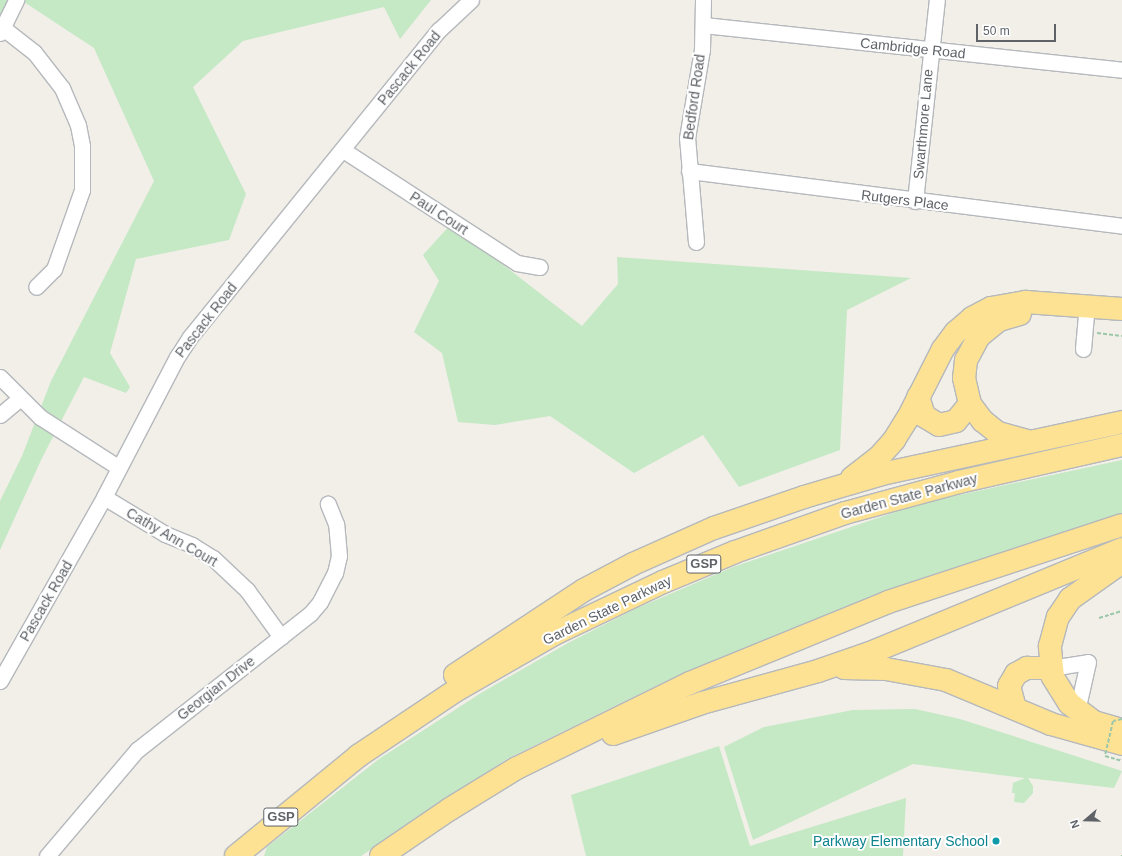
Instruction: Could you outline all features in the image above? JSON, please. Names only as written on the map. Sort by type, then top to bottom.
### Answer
[{"type":"highway","points":[[838,486],[868,466],[886,450],[902,429],[948,341],[972,318],[991,308],[1026,302],[1122,309]]},
{"type":"highway","points":[[1030,441],[1007,437],[994,430],[983,421],[970,404],[964,378],[966,360],[974,343],[992,324],[1015,315],[1086,325],[1122,320]]},
{"type":"highway","points":[[918,397],[924,416],[939,425],[956,421],[970,404]]},
{"type":"highway","points":[[327,779],[386,723],[584,590],[683,541],[775,506],[838,486],[1030,441],[1122,422]]},
{"type":"highway","name":"Garden State Parkway","points":[[237,855],[327,779],[396,730],[488,671],[591,615],[698,567],[809,525],[913,493],[1122,445]]},
{"type":"highway","points":[[381,856],[450,809],[550,751],[690,683],[888,602],[1122,525]]},
{"type":"highway","points":[[450,809],[642,722],[716,698],[818,671],[894,644],[1122,549]]},
{"type":"highway","points":[[1122,562],[1079,591],[1063,608],[1051,637],[1051,668],[1062,696],[1079,701],[1094,722],[1122,730]]},
{"type":"highway","points":[[818,671],[867,668],[927,675],[966,687],[1072,731],[1122,744]]},
{"type":"highway","points":[[1015,708],[1009,692],[1016,674],[1027,668],[1051,668]]},
{"type":"street","points":[[16,0],[1,30],[34,52],[62,88],[78,125],[82,146],[82,190],[54,269],[36,286]]},
{"type":"street","name":"Pascack Road","points":[[0,681],[104,497],[176,356],[439,30],[471,0]]},
{"type":"street","name":"Bedford Road","points":[[696,242],[694,205],[689,171],[689,118],[704,25],[703,0]]},
{"type":"street","name":"Swarthmore Lane","points":[[915,202],[930,50],[937,0]]},
{"type":"street","name":"Cambridge Road","points":[[704,25],[1122,70]]},
{"type":"street","name":"Paul Court","points":[[343,150],[517,263],[540,266]]},
{"type":"street","name":"Rutgers Place","points":[[689,171],[915,202],[1122,226]]},
{"type":"street","points":[[1083,349],[1086,325]]},
{"type":"street","points":[[0,377],[20,398],[62,432],[118,467]]},
{"type":"street","points":[[0,415],[20,398]]},
{"type":"street","name":"Cathy Ann Court","points":[[104,497],[165,534],[192,546],[213,558],[247,590],[281,637]]},
{"type":"street","name":"Georgian Drive","points":[[47,856],[133,754],[281,637],[320,602],[335,573],[339,540],[328,504]]},
{"type":"street","points":[[1051,668],[1088,662],[1079,701]]},
{"type":"path","points":[[1086,325],[1122,336]]},
{"type":"path","points":[[1099,618],[1122,611]]},
{"type":"path","points":[[1122,719],[1113,721],[1105,756],[1122,760]]},
{"type":"green space","points":[[0,0],[16,0],[0,33]]},
{"type":"green space","points":[[21,0],[431,0],[400,39],[384,7],[243,41],[193,87],[246,194],[229,240],[136,259],[110,353],[130,387],[126,393],[84,377],[42,458],[0,550],[0,501],[22,456],[51,381],[154,181],[94,48]]},
{"type":"green space","points":[[451,224],[582,326],[618,284],[617,257],[911,278],[847,310],[840,450],[739,487],[703,435],[634,473],[550,416],[495,425],[458,422],[442,353],[414,332],[439,281],[423,255]]},
{"type":"green space","points":[[1122,460],[1122,515],[916,580],[664,682],[507,759],[361,856],[264,856],[267,847],[379,759],[481,693],[568,643],[635,609],[733,567],[922,503]]},
{"type":"green space","points":[[915,709],[960,719],[1122,771],[1114,788],[1028,778],[1033,786],[1033,793],[1024,803],[1014,802],[1015,793],[1012,793],[1013,783],[1025,778],[913,764],[753,840],[724,747],[764,727],[853,710]]},
{"type":"green space","points":[[719,746],[750,846],[906,798],[903,856],[586,856],[571,795]]},
{"type":"place","name":"Parkway Elementary School","points":[[996,841]]}]
